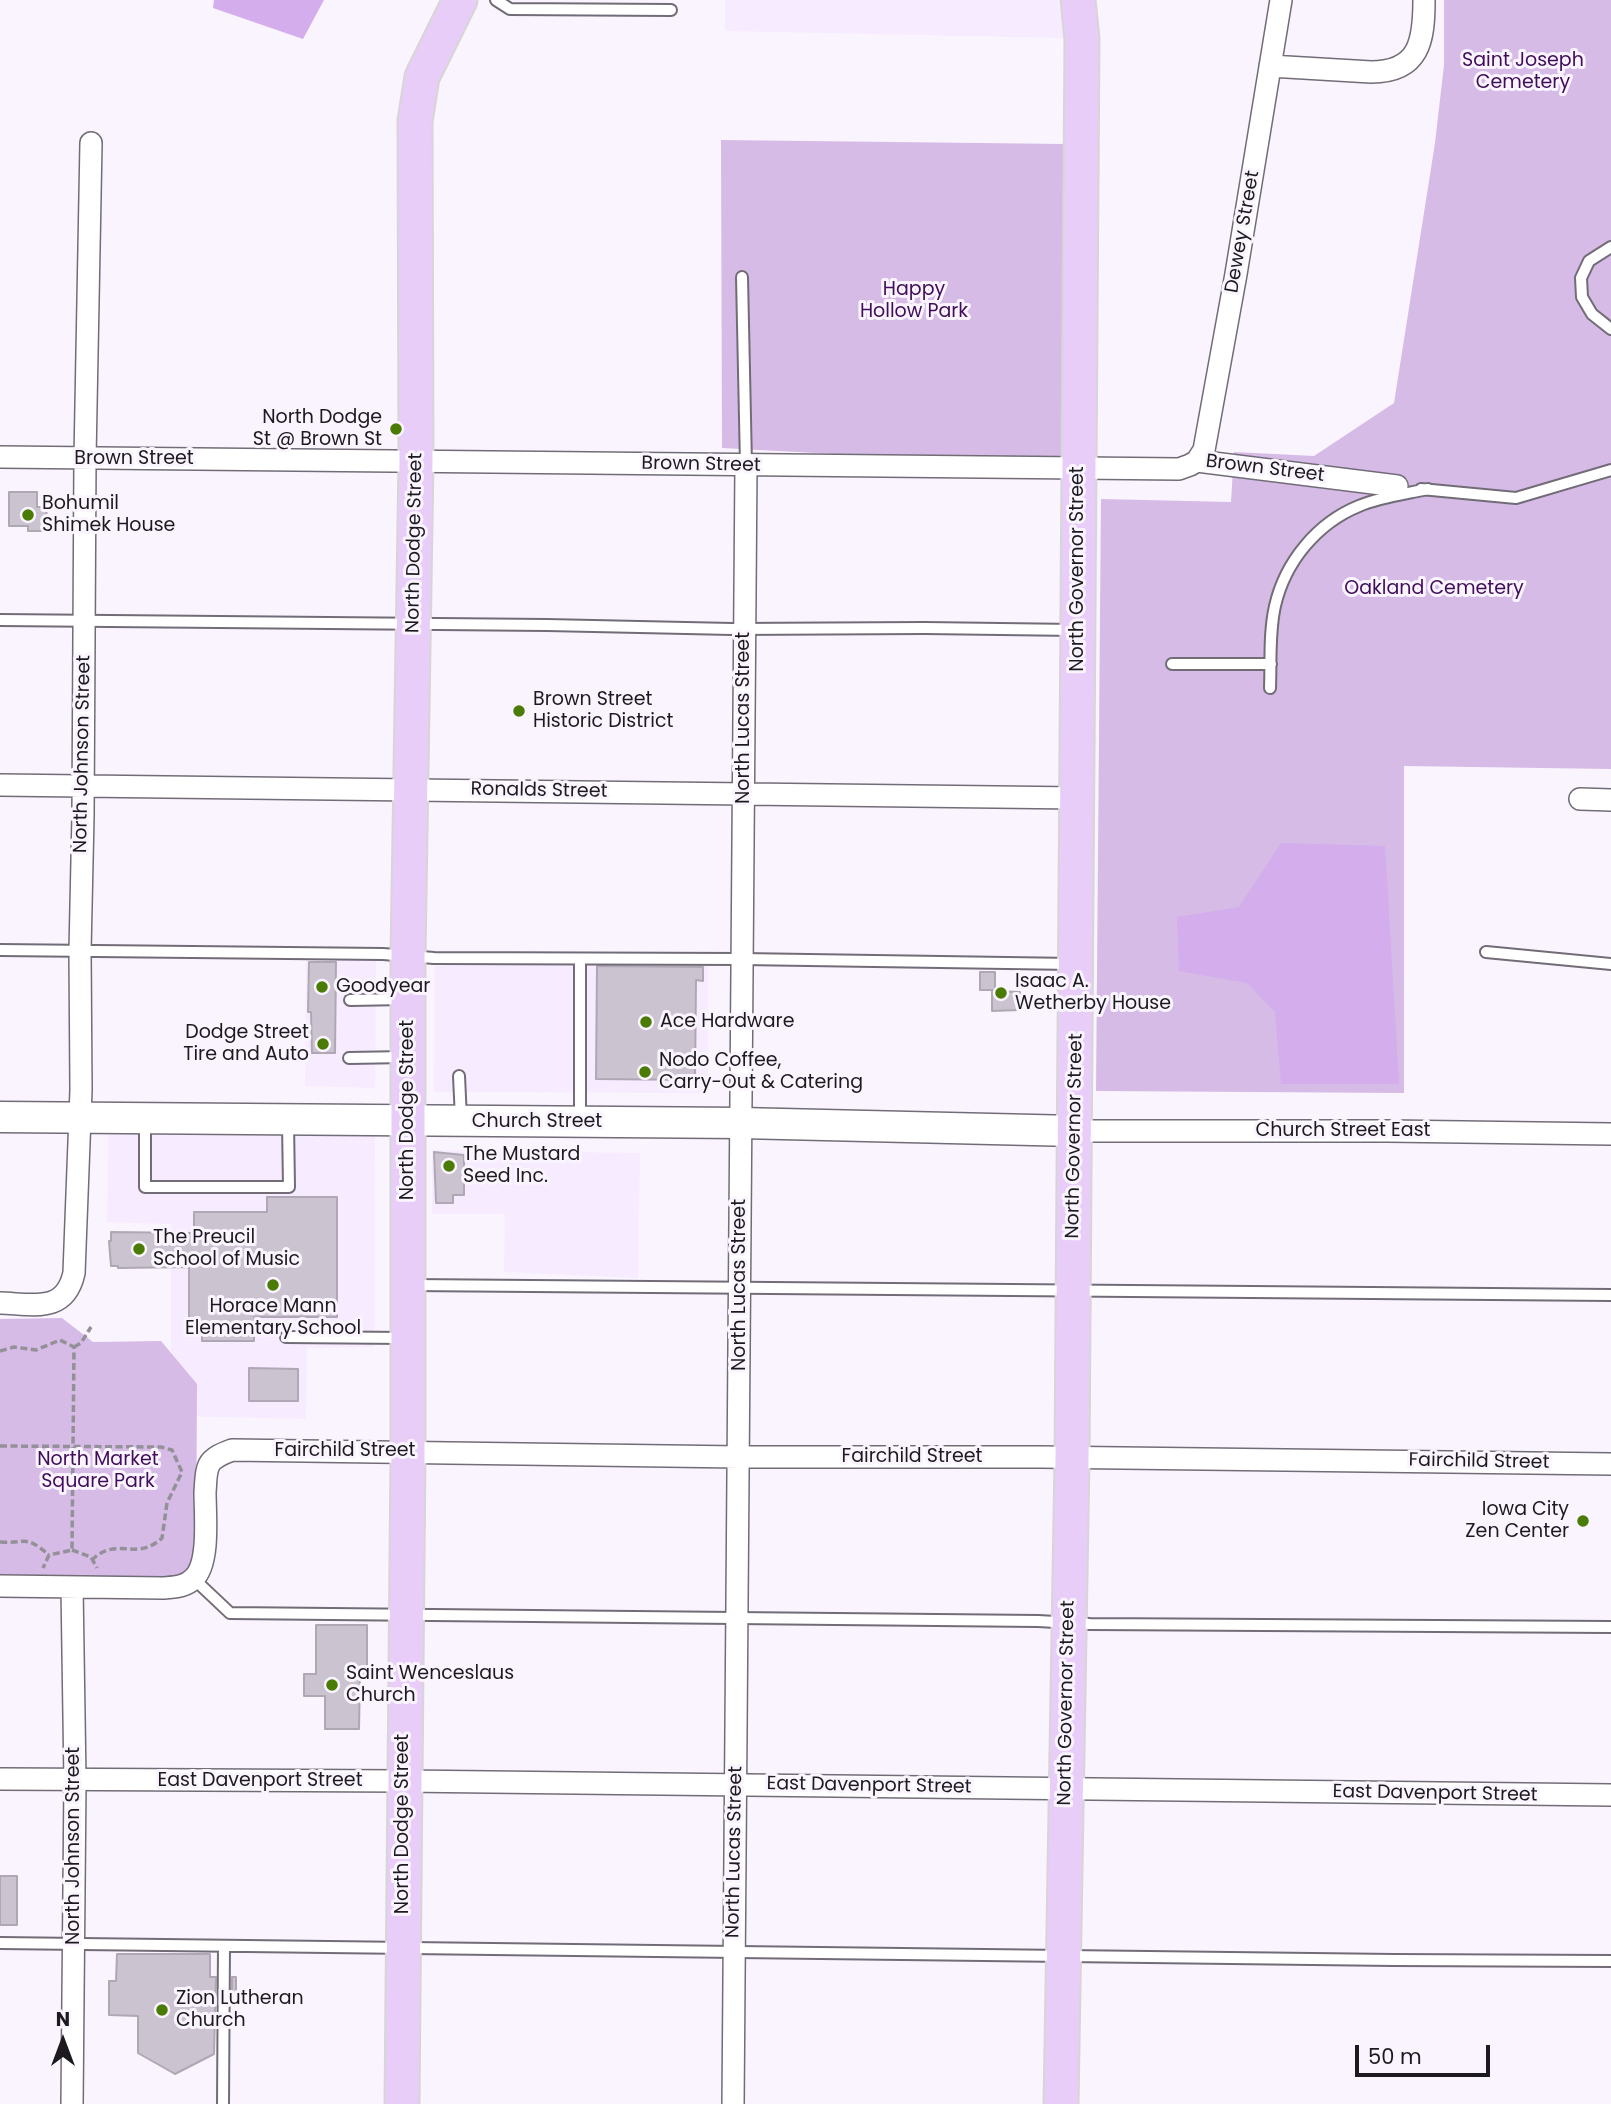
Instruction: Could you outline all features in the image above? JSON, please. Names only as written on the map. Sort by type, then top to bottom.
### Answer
[{"type":"main road","name":"North Dodge Street","points":[[402,2104],[408,1451],[408,956],[416,461],[415,121],[422,77],[460,0]]},
{"type":"main road","name":"North Governor Street","points":[[1061,2104],[1072,1458],[1078,798],[1082,39],[1078,0]]},
{"type":"street","name":"Dewey Street","points":[[1196,461],[1203,450],[1206,437],[1281,0]]},
{"type":"street","points":[[1270,66],[1371,72],[1398,68],[1416,52],[1422,38],[1424,0]]},
{"type":"street","name":"North Johnson Street","points":[[0,1303],[44,1304],[56,1301],[66,1294],[72,1285],[74,1273],[80,1117],[85,458],[91,143]]},
{"type":"street","name":"Brown Street","points":[[0,457],[1178,469],[1190,466],[1196,461],[1397,486]]},
{"type":"street","name":"North Lucas Street","points":[[733,2104],[746,466]]},
{"type":"street","name":"Ronalds Street","points":[[0,785],[1078,798]]},
{"type":"street","points":[[1580,799],[1611,800]]},
{"type":"street","name":"Church Street","points":[[0,1117],[741,1124],[1075,1131]]},
{"type":"street","name":"Church Street East","points":[[1075,1131],[1611,1134]]},
{"type":"street","name":"Fairchild Street","points":[[194,1579],[201,1568],[204,1555],[206,1480],[209,1465],[232,1450],[1611,1464]]},
{"type":"street","points":[[0,1586],[163,1588],[181,1587],[194,1579]]},
{"type":"street","name":"North Johnson Street","points":[[72,1587],[75,1781],[72,2104]]},
{"type":"street","name":"East Davenport Street","points":[[0,1779],[736,1784],[1611,1795]]},
{"type":"lane","points":[[496,0],[510,9],[560,5],[618,5],[671,10]]},
{"type":"lane","points":[[1611,247],[1589,261],[1581,278],[1582,297],[1592,314],[1611,329]]},
{"type":"lane","points":[[742,276],[746,466]]},
{"type":"lane","points":[[1397,486],[1516,498],[1611,470]]},
{"type":"lane","points":[[1269,688],[1275,607],[1286,575],[1303,548],[1325,524],[1359,506],[1428,489]]},
{"type":"lane","points":[[0,620],[1078,630]]},
{"type":"lane","points":[[1172,664],[1271,664]]},
{"type":"lane","points":[[0,950],[434,958],[1076,964]]},
{"type":"lane","points":[[1486,952],[1611,964]]},
{"type":"lane","points":[[580,959],[580,1122]]},
{"type":"lane","points":[[350,1000],[408,999]]},
{"type":"lane","points":[[349,1058],[408,1057]]},
{"type":"lane","points":[[459,1076],[461,1122]]},
{"type":"lane","points":[[145,1118],[145,1187],[289,1187],[288,1120]]},
{"type":"lane","points":[[408,1285],[1611,1295]]},
{"type":"lane","points":[[286,1337],[407,1338]]},
{"type":"lane","points":[[194,1579],[230,1613],[1069,1623],[1611,1626]]},
{"type":"lane","points":[[0,1943],[1611,1961]]},
{"type":"lane","points":[[223,2104],[224,1946]]},
{"type":"path","points":[[74,1347],[81,1343],[91,1327]]},
{"type":"path","points":[[0,1351],[14,1347],[36,1350],[60,1340],[74,1347]]},
{"type":"path","points":[[72,1550],[74,1347]]},
{"type":"path","points":[[0,1446],[161,1447],[172,1451],[182,1472],[167,1503],[162,1538],[153,1546],[140,1550],[114,1548],[101,1551],[93,1559]]},
{"type":"path","points":[[0,1542],[34,1542],[49,1555]]},
{"type":"path","points":[[43,1587],[43,1566],[49,1555],[72,1550],[93,1559],[98,1571],[99,1587]]},
{"type":"shaded area","points":[[214,0],[324,0],[303,39],[213,8]]},
{"type":"shaded area","points":[[725,0],[1058,0],[1065,38],[725,31]]},
{"type":"shaded area","points":[[1281,843],[1385,846],[1399,1084],[1281,1084],[1275,1012],[1247,983],[1179,971],[1177,917],[1239,907]]},
{"type":"shaded area","points":[[306,957],[376,959],[375,1088],[305,1086]]},
{"type":"shaded area","points":[[708,964],[708,1093],[434,1092],[435,966]]},
{"type":"shaded area","name":"Horace Mann Elementary School","points":[[108,1135],[375,1136],[374,1347],[307,1348],[306,1419],[171,1416],[171,1224],[107,1222]]},
{"type":"shaded area","points":[[432,1150],[640,1153],[638,1278],[504,1272],[505,1214],[432,1214]]},
{"type":"green space","name":"Oakland Cemetery","points":[[1444,0],[1611,0],[1611,769],[1404,766],[1404,1093],[1096,1091],[1101,499],[1231,502],[1234,452],[1314,456],[1394,403],[1435,143],[1444,65]]},
{"type":"green space","name":"Happy Hollow Park","points":[[721,140],[1065,144],[1079,467],[722,448]]},
{"type":"green space","name":"North Market Square Park","points":[[62,1318],[93,1342],[161,1341],[197,1384],[196,1559],[189,1572],[175,1577],[0,1575],[0,1319]]},
{"type":"building","name":"Bohumil Shimek House","points":[[9,492],[37,492],[37,507],[47,507],[45,531],[28,531],[28,526],[9,526]]},
{"type":"building","name":"Goodyear","points":[[309,962],[336,962],[335,1053],[312,1053],[311,1012],[308,1012]]},
{"type":"building","name":"Ace Hardware","points":[[597,966],[703,967],[703,981],[696,980],[695,1080],[596,1079]]},
{"type":"building","points":[[980,972],[995,972],[995,990],[980,990]]},
{"type":"building","points":[[992,991],[1020,992],[1020,1010],[992,1011]]},
{"type":"building","name":"The Mustard Seed Inc.","points":[[434,1152],[464,1155],[464,1195],[453,1195],[453,1203],[436,1203]]},
{"type":"building","points":[[267,1197],[337,1197],[337,1317],[254,1317],[254,1341],[202,1341],[202,1324],[189,1324],[189,1267],[111,1266],[111,1232],[194,1233],[194,1212],[267,1212]]},
{"type":"building","points":[[249,1368],[298,1369],[298,1401],[249,1401]]},
{"type":"building","name":"Saint Wenceslaus Church","points":[[316,1625],[367,1625],[367,1675],[360,1675],[359,1729],[325,1729],[325,1696],[304,1696],[304,1674],[316,1674]]},
{"type":"building","points":[[0,1876],[17,1876],[17,1925],[0,1925]]},
{"type":"building","name":"Zion Lutheran Church","points":[[117,1954],[210,1954],[210,1977],[216,1977],[214,2054],[175,2074],[138,2053],[138,2016],[109,2015],[109,1981],[116,1981]]},
{"type":"building","points":[[232,1977],[236,1977],[236,2004],[232,2004]]},
{"type":"place","name":"North Dodge St @ Brown St","points":[[396,429]]},
{"type":"place","name":"Bohumil Shimek House","points":[[28,515]]},
{"type":"place","name":"Brown Street Historic District","points":[[519,711]]},
{"type":"place","name":"Goodyear","points":[[322,987]]},
{"type":"place","name":"Isaac A. Wetherby House","points":[[1001,993]]},
{"type":"place","name":"Ace Hardware","points":[[646,1022]]},
{"type":"place","name":"Dodge Street Tire and Auto","points":[[323,1044]]},
{"type":"place","name":"Nodo Coffee, Carry-Out & Catering","points":[[645,1072]]},
{"type":"place","name":"The Mustard Seed Inc.","points":[[449,1166]]},
{"type":"place","name":"The Preucil School of Music","points":[[139,1249]]},
{"type":"place","name":"Horace Mann Elementary School","points":[[273,1285]]},
{"type":"place","name":"Iowa City Zen Center","points":[[1583,1521]]},
{"type":"place","name":"Saint Wenceslaus Church","points":[[332,1685]]},
{"type":"place","name":"Zion Lutheran Church","points":[[162,2010]]},
{"type":"park label","name":"Saint Joseph Cemetery","points":[[1523,72]]}]
